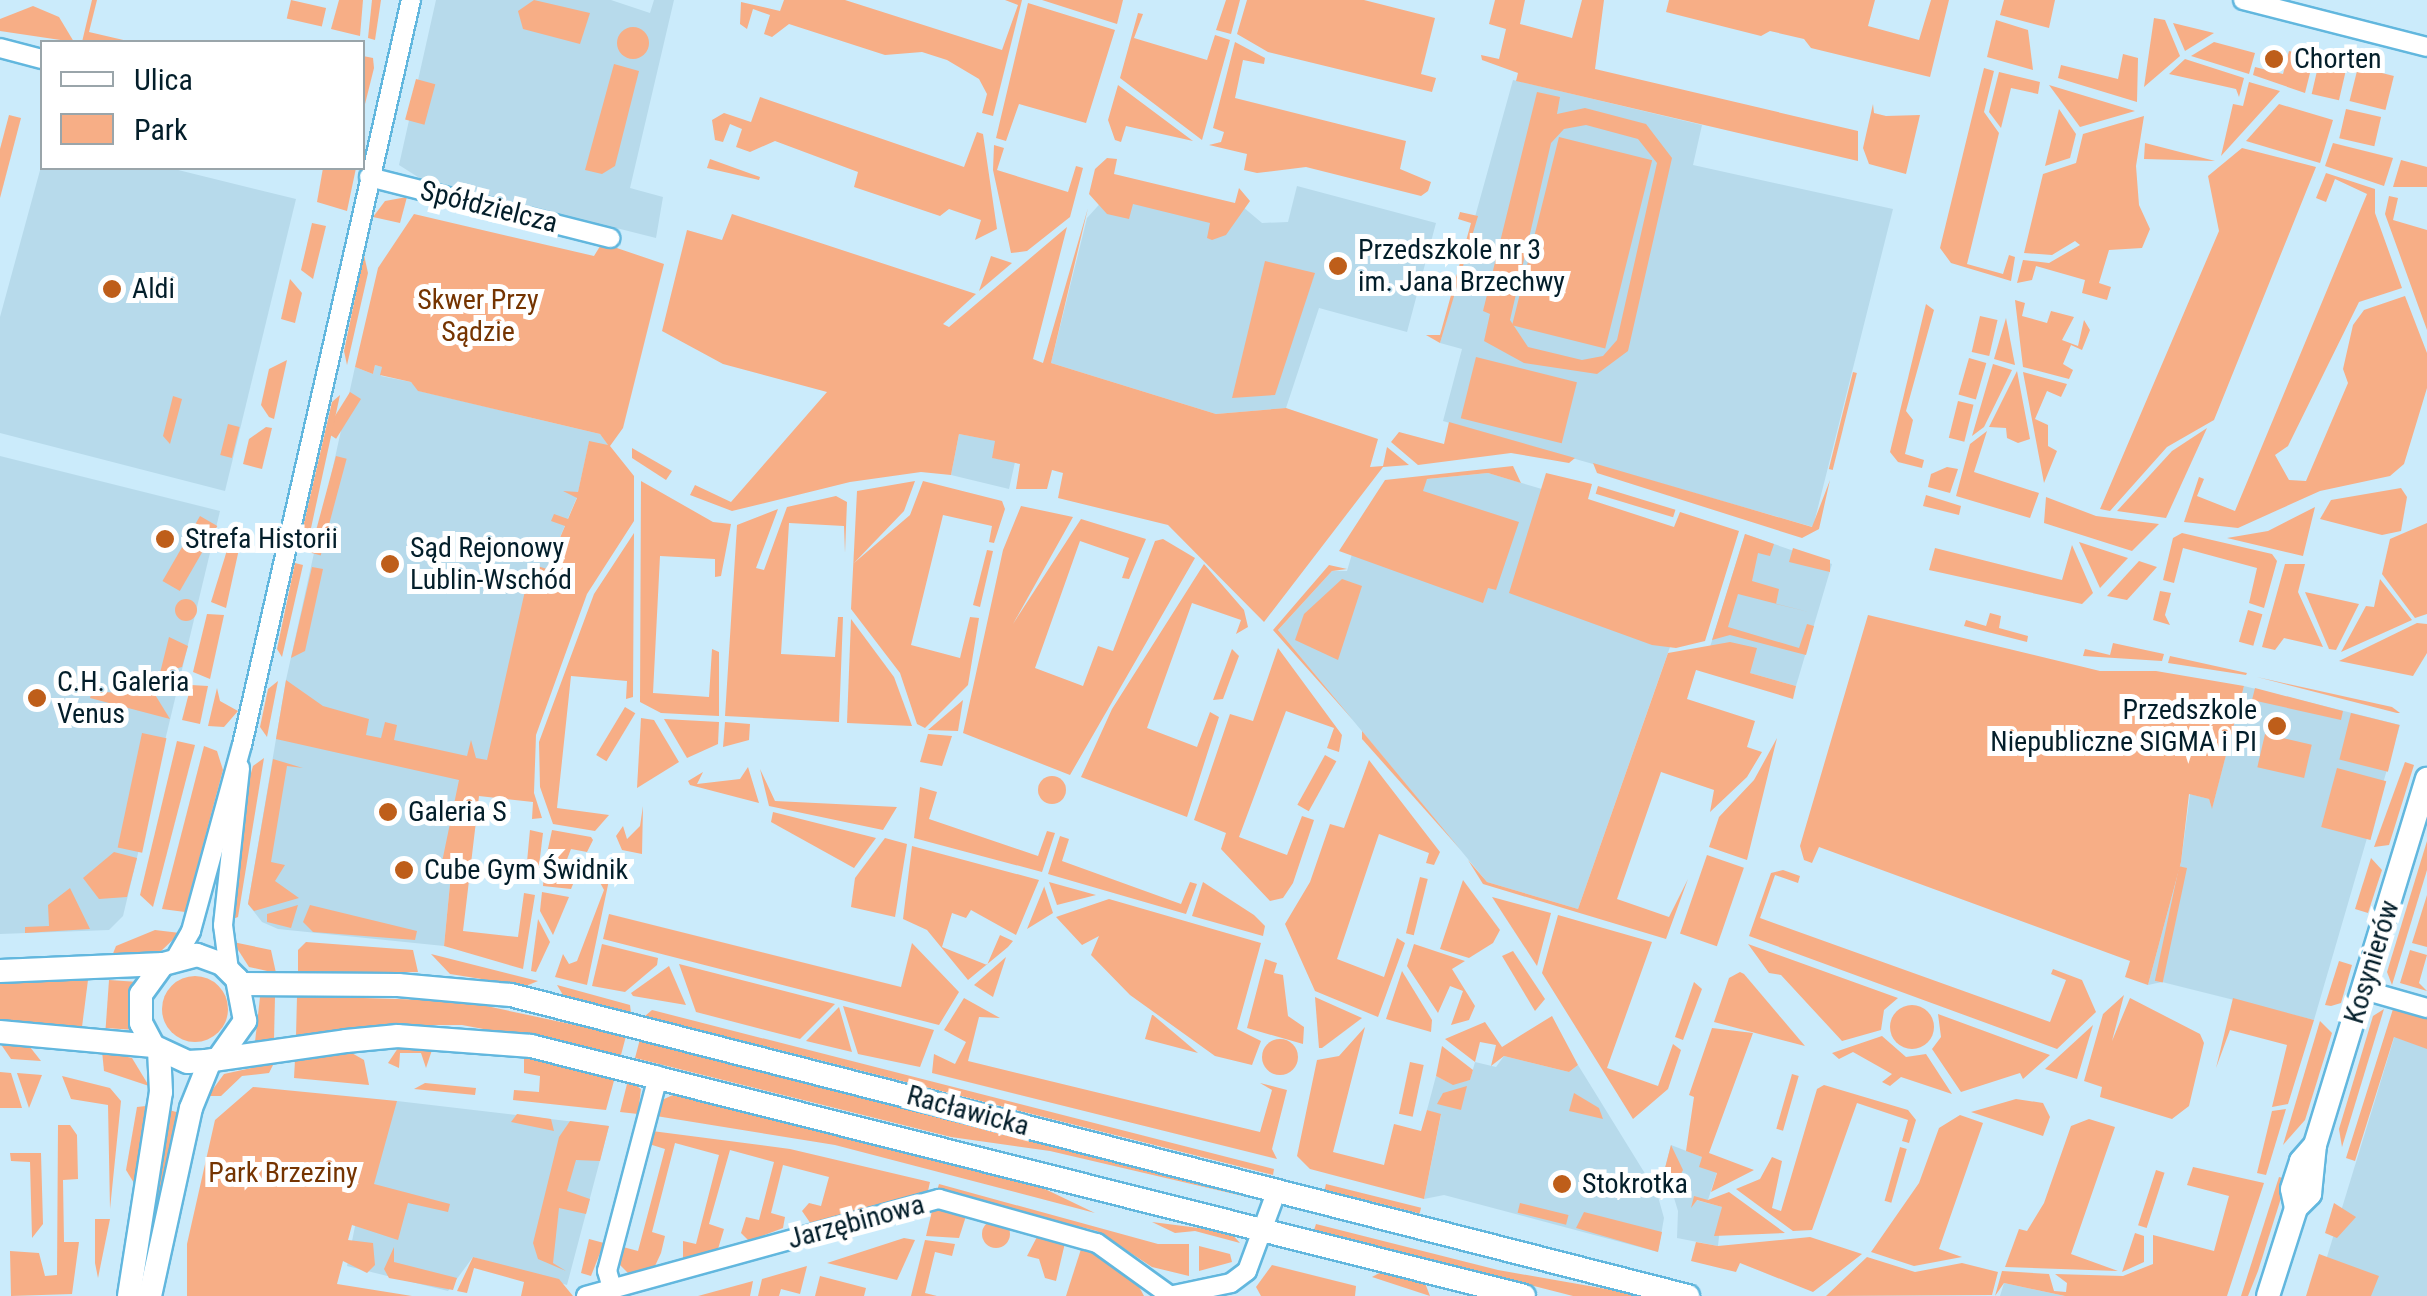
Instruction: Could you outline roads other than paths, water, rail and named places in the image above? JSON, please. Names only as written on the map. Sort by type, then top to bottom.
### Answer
[{"type":"street","points":[[130,1296],[161,1092],[156,1048],[139,1008],[147,980],[186,944],[242,745],[369,177],[370,140],[411,0]]},
{"type":"street","points":[[2243,0],[2423,45]]},
{"type":"street","points":[[0,48],[40,58]]},
{"type":"street","name":"Spółdzielcza","points":[[369,177],[610,238]]},
{"type":"street","points":[[150,1296],[192,1108],[214,1060],[244,1022],[223,925],[242,745]]},
{"type":"street","name":"Kosynierów","points":[[2268,1296],[2296,1208],[2292,1189],[2301,1161],[2315,1145],[2427,779]]},
{"type":"street","points":[[0,971],[169,962],[196,955],[235,977]]},
{"type":"street","name":"Racławicka","points":[[235,977],[398,984],[511,996],[1688,1296]]},
{"type":"street","points":[[2364,990],[2427,1008]]},
{"type":"street","points":[[0,1032],[156,1048],[188,1062],[214,1060]]},
{"type":"street","name":"Racławicka","points":[[214,1060],[360,1039],[454,1037],[531,1046],[1524,1296]]},
{"type":"street","points":[[612,1288],[606,1271],[658,1076]]},
{"type":"street","points":[[1169,1296],[1240,1278],[1266,1230],[1277,1190]]},
{"type":"street","name":"Jarzębinowa","points":[[586,1296],[939,1199],[1097,1242],[1169,1296]]},
{"type":"place","name":"Chorten","points":[[2274,59]]},
{"type":"place","name":"Przedszkole nr 3 im. Jana Brzechwy","points":[[1338,266]]},
{"type":"place","name":"Aldi","points":[[112,289]]},
{"type":"place","name":"Strefa Historii","points":[[165,539]]},
{"type":"place","name":"Sąd Rejonowy Lublin-Wschód","points":[[390,564]]},
{"type":"place","name":"C.H. Galeria Venus","points":[[37,698]]},
{"type":"place","name":"Przedszkole Niepubliczne SIGMA i PI","points":[[2277,726]]},
{"type":"place","name":"Galeria S","points":[[388,812]]},
{"type":"place","name":"Cube Gym Świdnik","points":[[404,870]]},
{"type":"place","name":"Stokrotka","points":[[1562,1184]]},
{"type":"park label","name":"Skwer Przy Sądzie","points":[[478,316]]},
{"type":"park label","name":"Park Brzeziny","points":[[283,1173]]}]
